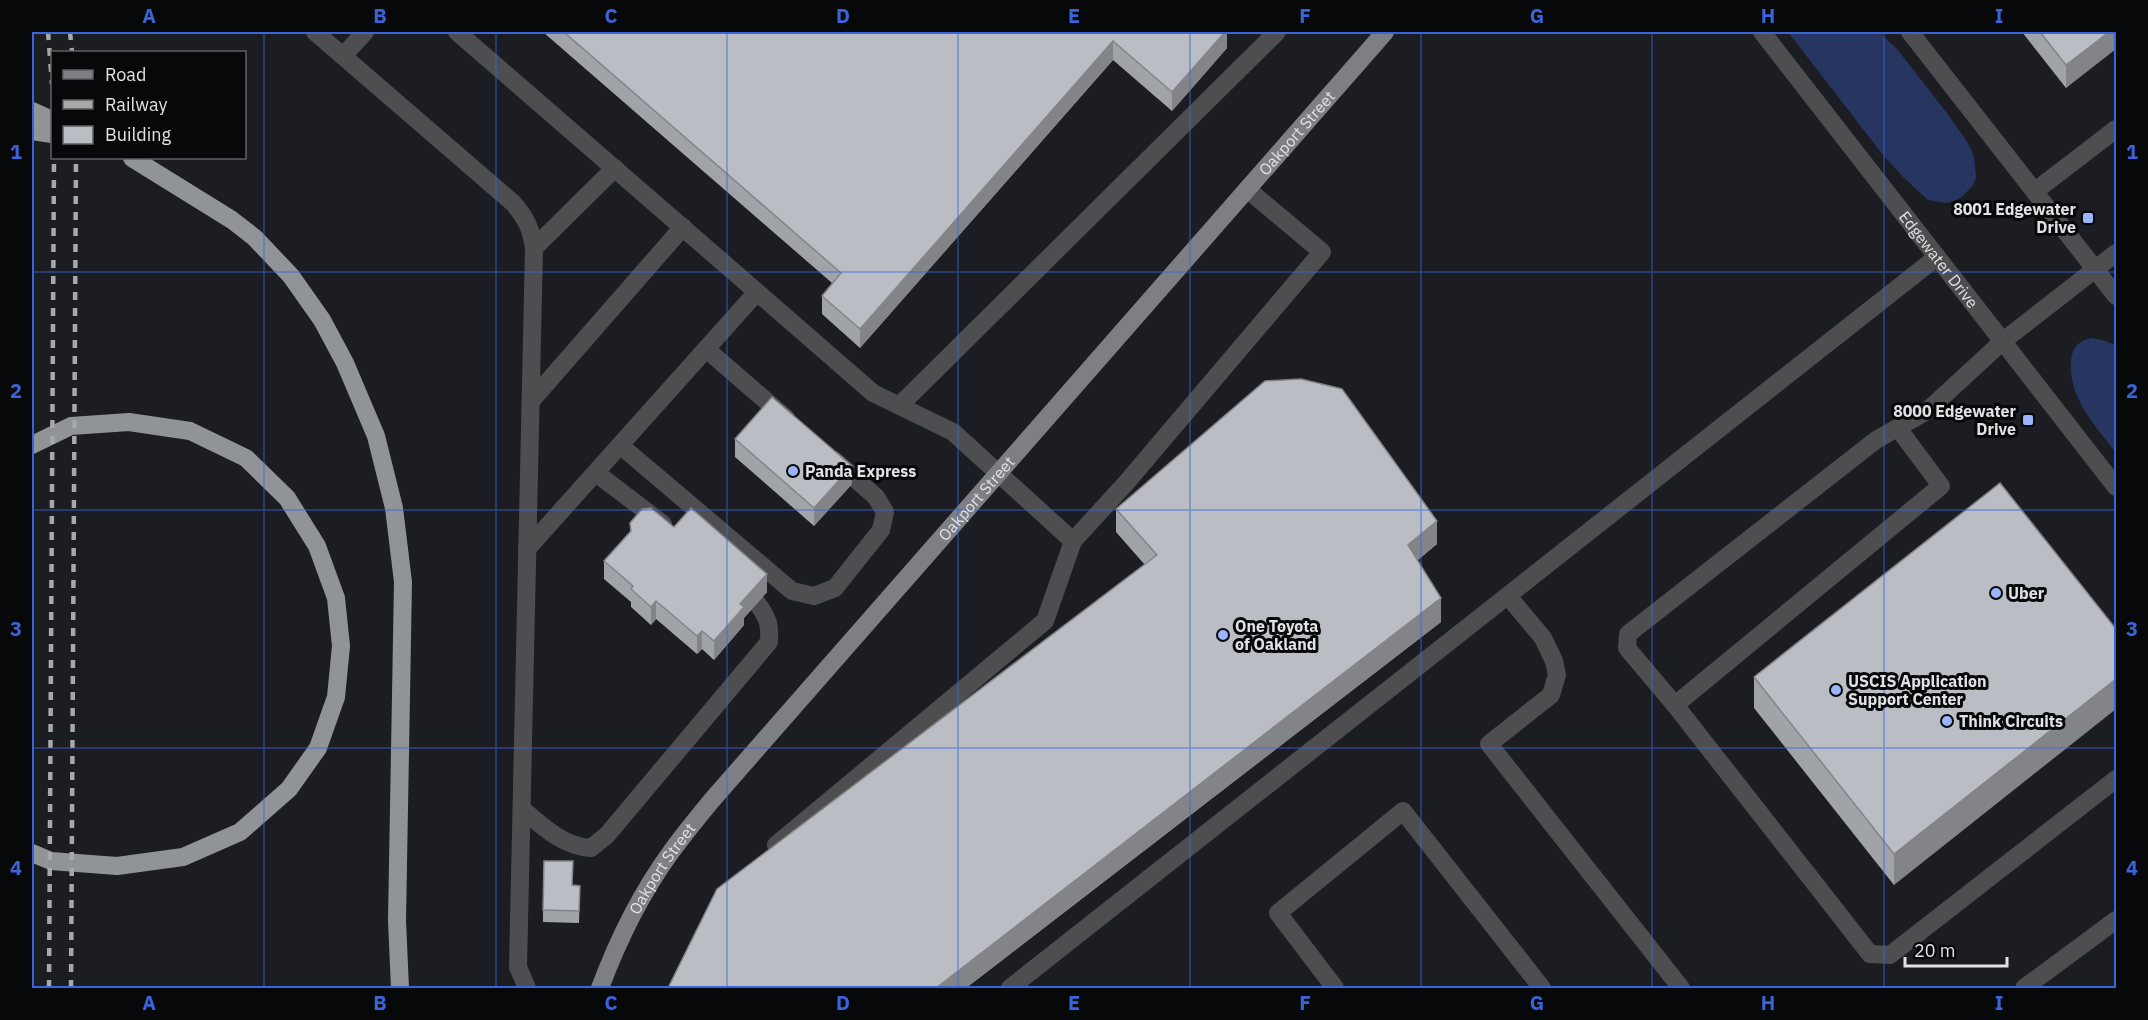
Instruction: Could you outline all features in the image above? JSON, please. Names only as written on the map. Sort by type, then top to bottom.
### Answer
[{"type":"highway","points":[[32,111],[51,120]]},
{"type":"highway","points":[[32,131],[51,134]]},
{"type":"highway","points":[[134,159],[232,220],[255,238],[291,276],[322,320],[341,355],[376,436],[394,508],[403,582],[398,921],[400,988]]},
{"type":"highway","points":[[32,446],[71,426],[129,422],[190,431],[246,458],[287,498],[317,546],[336,598],[341,646],[336,697],[318,748],[289,789],[240,832],[183,857],[117,866],[51,861],[32,853]]},
{"type":"main road","name":"Oakport Street","points":[[600,988],[612,957],[638,904],[670,853],[719,792],[1385,32]]},
{"type":"street","points":[[315,32],[513,203],[525,217],[531,230],[534,248],[528,549],[529,815],[518,968],[527,988]]},
{"type":"street","points":[[344,55],[365,32]]},
{"type":"street","points":[[457,32],[873,393],[953,432],[1073,541]]},
{"type":"street","points":[[900,405],[1277,32]]},
{"type":"street","name":"Edgewater Drive","points":[[1762,32],[2116,487]]},
{"type":"street","points":[[1910,32],[2116,296]]},
{"type":"street","points":[[2035,191],[2116,129]]},
{"type":"street","points":[[534,248],[615,168]]},
{"type":"street","points":[[776,845],[1045,621],[1073,541],[1126,483],[1322,252],[1247,189]]},
{"type":"street","points":[[531,401],[683,227]]},
{"type":"street","points":[[2116,253],[2003,341],[1927,411],[1876,440],[1628,634],[1627,648],[1675,705],[1869,954],[1890,955],[2116,779]]},
{"type":"street","points":[[1010,988],[1937,257]]},
{"type":"street","points":[[528,549],[758,292]]},
{"type":"street","points":[[706,349],[795,427]]},
{"type":"street","points":[[1675,705],[1941,486],[1898,428]]},
{"type":"street","points":[[621,446],[792,591],[814,596],[835,588],[881,530],[885,512],[876,496],[822,450]]},
{"type":"street","points":[[596,472],[681,537]]},
{"type":"street","points":[[1508,596],[1543,638],[1554,661],[1557,675],[1551,696],[1489,744],[1681,988]]},
{"type":"street","points":[[529,815],[553,834],[575,847],[591,848],[608,835],[770,642],[767,616],[757,603]]},
{"type":"street","points":[[1335,988],[1278,913],[1403,811],[1542,988]]},
{"type":"street","points":[[2024,988],[2116,920]]},
{"type":"shaded area","points":[[1788,32],[1879,32],[1897,49],[1966,140],[1974,156],[1976,177],[1973,185],[1962,197],[1947,203],[1928,200],[1883,155]]},
{"type":"shaded area","points":[[2091,338],[2116,345],[2116,453],[2085,411],[2071,374],[2071,361],[2076,346]]},
{"type":"building","points":[[564,32],[1225,32],[1172,92],[1113,41],[860,329],[822,296],[841,273]]},
{"type":"building","points":[[2040,32],[2109,32],[2066,65]]},
{"type":"building","points":[[1301,379],[1342,389],[1437,521],[1408,545],[1441,598],[936,988],[668,988],[717,889],[1157,555],[1116,509],[1265,381]]},
{"type":"building","name":"Panda Express","points":[[772,397],[852,466],[814,508],[735,439]]},
{"type":"building","points":[[2000,483],[2116,629],[2116,679],[1894,854],[1754,677]]},
{"type":"building","points":[[651,508],[674,527],[691,508],[767,574],[740,604],[744,607],[714,641],[702,631],[697,636],[656,601],[651,607],[631,589],[633,586],[604,561],[631,531],[630,523],[642,509]]},
{"type":"building","points":[[544,861],[573,861],[572,885],[580,886],[579,911],[543,910]]},
{"type":"railway","points":[[48,32],[51,71]]},
{"type":"railway","points":[[70,32],[72,51]]},
{"type":"railway","points":[[49,988],[54,159]]},
{"type":"railway","points":[[71,988],[76,159]]},
{"type":"place","name":"8001 Edgewater Drive","points":[[2088,218]]},
{"type":"place","name":"8000 Edgewater Drive","points":[[2028,420]]},
{"type":"place","name":"Panda Express","points":[[793,471]]},
{"type":"place","name":"Uber","points":[[1996,593]]},
{"type":"place","name":"One Toyota of Oakland","points":[[1223,635]]},
{"type":"place","name":"USCIS Application Support Center","points":[[1836,690]]},
{"type":"place","name":"Think Circuits","points":[[1947,721]]}]
